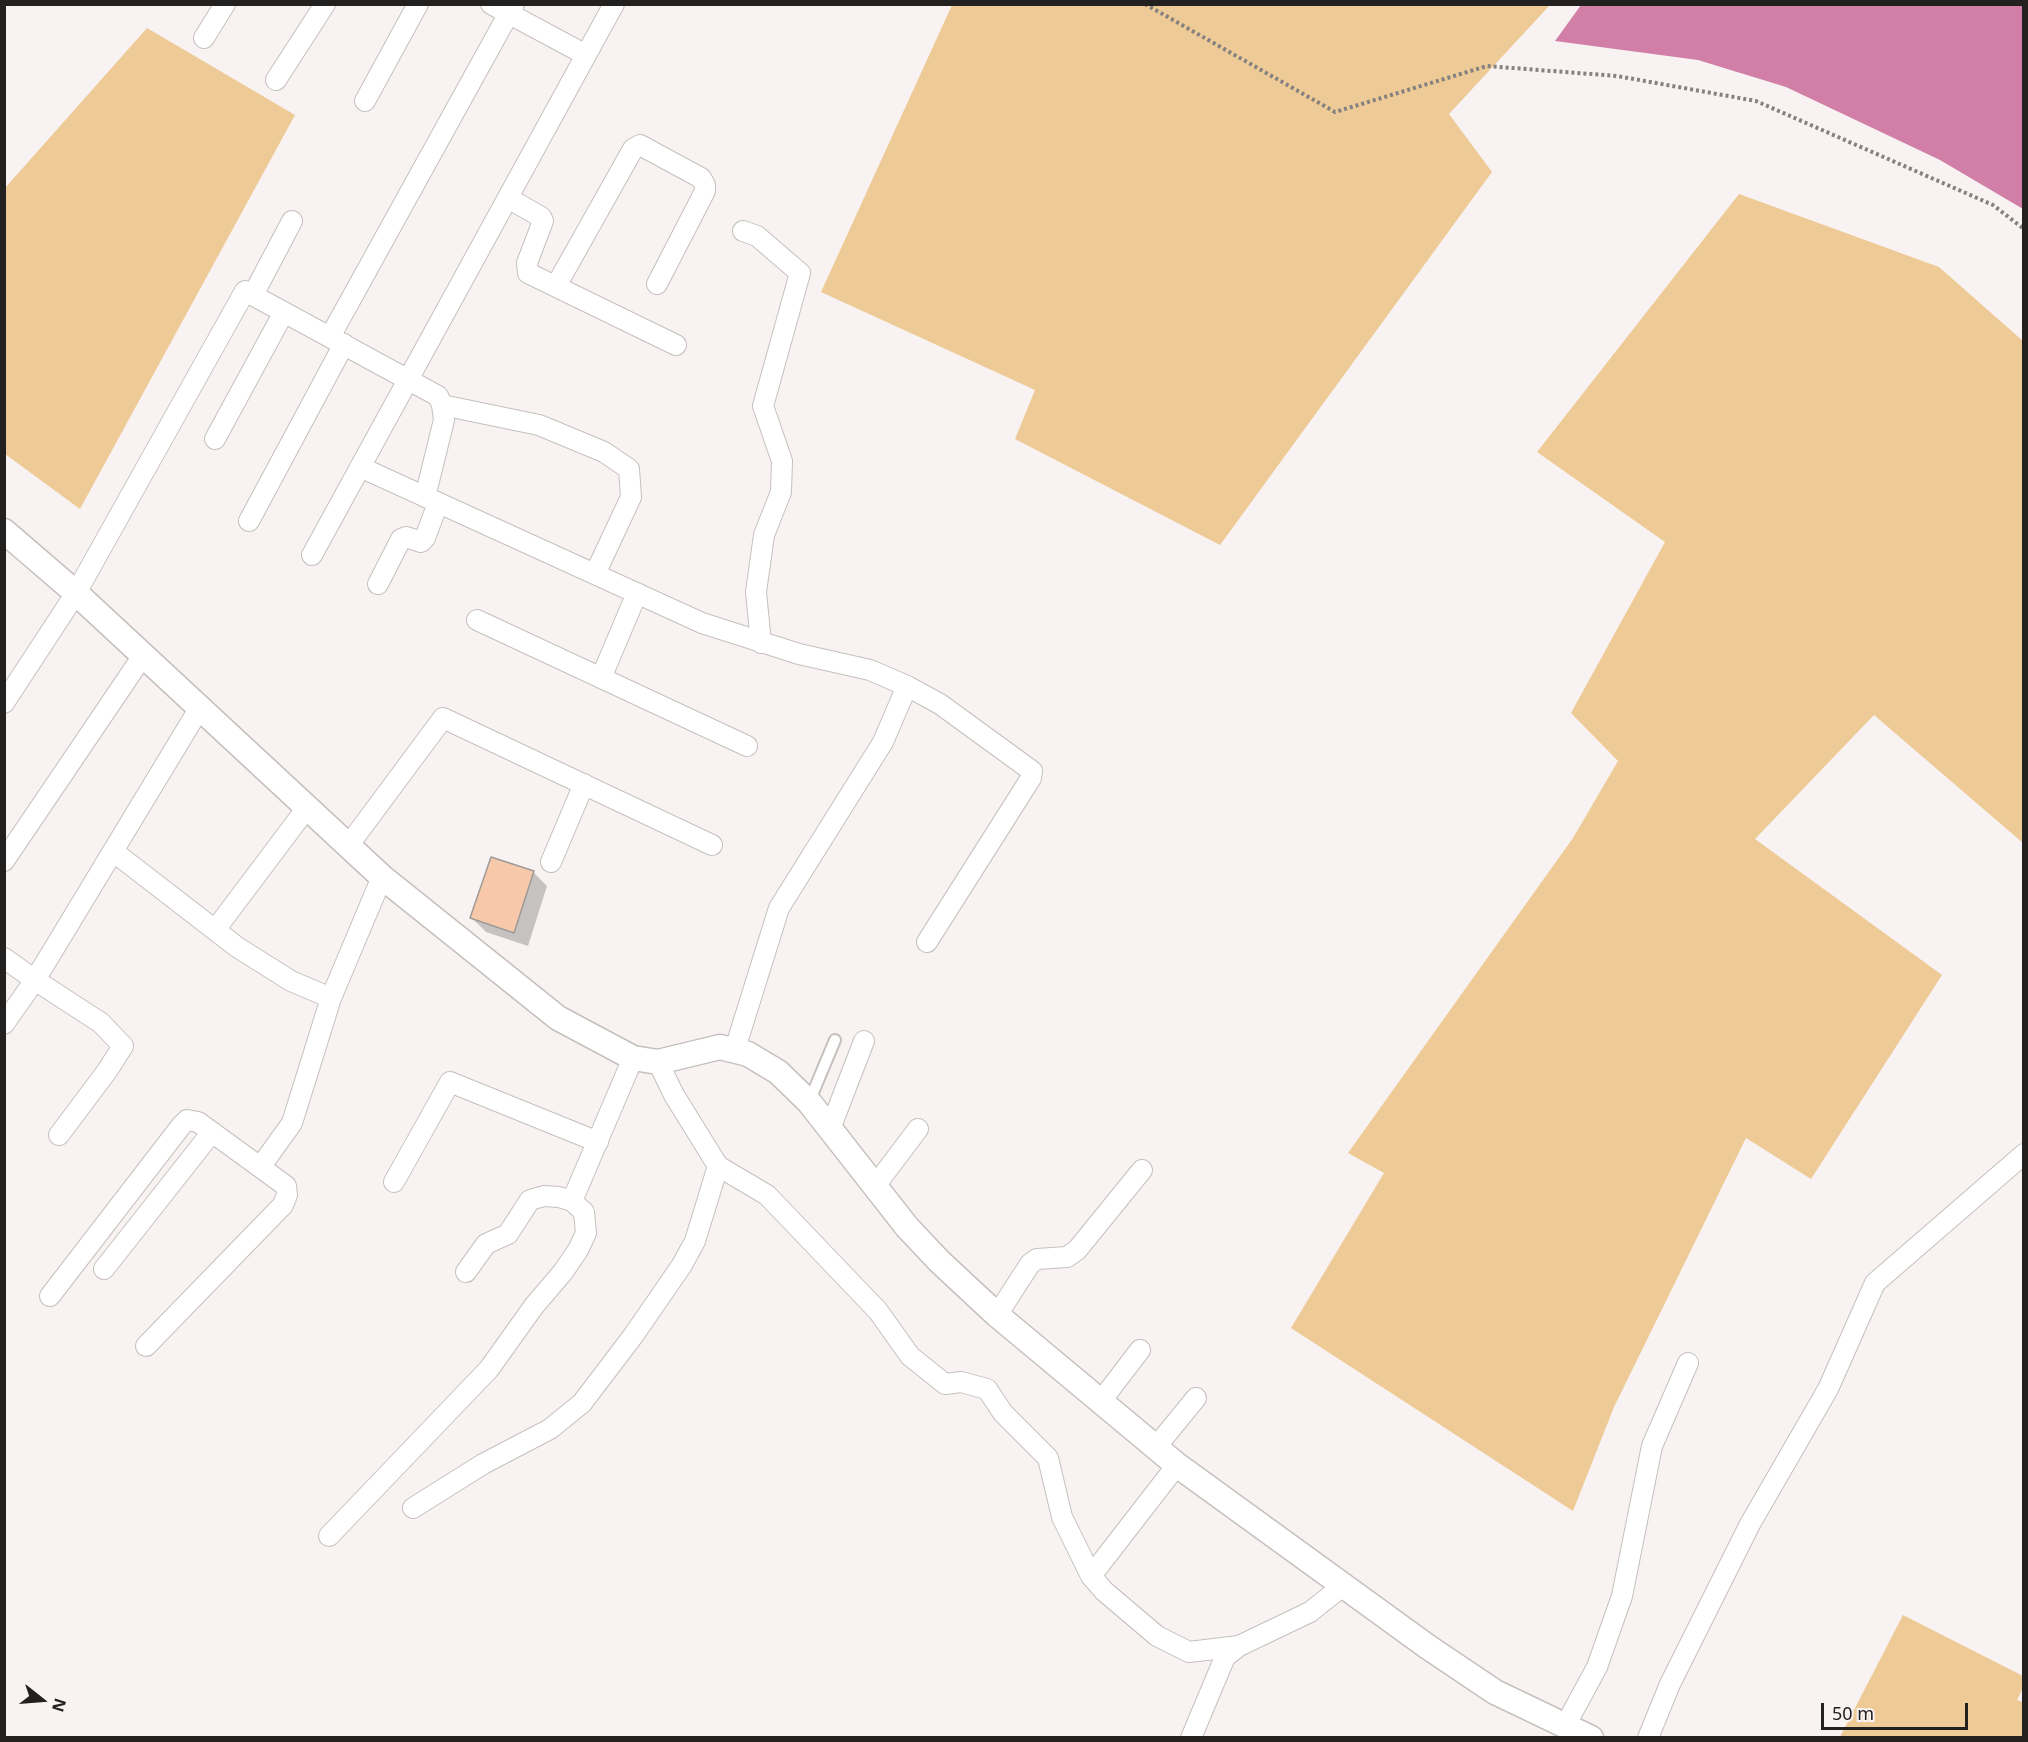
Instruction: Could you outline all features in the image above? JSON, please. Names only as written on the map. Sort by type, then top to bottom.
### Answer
[{"type":"street","points":[[204,38],[225,4]]},
{"type":"street","points":[[276,80],[325,4]]},
{"type":"street","points":[[365,101],[418,4]]},
{"type":"street","points":[[491,4],[511,9],[586,56]]},
{"type":"street","points":[[312,555],[614,4]]},
{"type":"street","points":[[249,521],[337,341],[511,9]]},
{"type":"street","points":[[556,286],[633,149],[640,145],[701,178],[705,185],[705,191],[657,284]]},
{"type":"street","points":[[508,198],[543,221],[526,268],[528,273],[676,345]]},
{"type":"street","points":[[253,295],[292,221]]},
{"type":"street","points":[[743,231],[757,236],[800,273],[763,406],[782,461],[782,471],[781,492],[764,535],[756,592],[761,642]]},
{"type":"street","points":[[4,703],[76,593],[245,291],[431,391],[442,405],[444,420],[425,538],[422,542],[401,539],[378,584]]},
{"type":"street","points":[[215,439],[284,312]]},
{"type":"street","points":[[442,405],[539,424],[604,452],[629,469],[631,497],[595,574]]},
{"type":"street","points":[[360,467],[702,623],[761,642],[870,670],[907,686],[940,704],[986,736],[1033,774],[927,942]]},
{"type":"street","points":[[4,531],[76,593],[142,657],[382,877],[558,1018],[633,1058],[658,1062],[708,1049],[735,1049],[763,1061],[809,1102],[923,1245],[997,1315],[1177,1465],[1428,1647],[1495,1692],[1591,1737]]},
{"type":"street","points":[[601,678],[637,593]]},
{"type":"street","points":[[477,620],[747,746]]},
{"type":"street","points":[[4,861],[142,657]]},
{"type":"street","points":[[735,1049],[779,908],[883,742],[907,686]]},
{"type":"street","points":[[4,1024],[35,980],[199,709]]},
{"type":"street","points":[[348,846],[443,718],[712,845]]},
{"type":"street","points":[[551,862],[584,784]]},
{"type":"street","points":[[214,930],[306,809]]},
{"type":"street","points":[[114,852],[214,930],[291,981],[331,998]]},
{"type":"street","points":[[261,1166],[292,1124],[331,998],[382,877]]},
{"type":"street","points":[[4,958],[101,1023],[123,1046],[59,1135]]},
{"type":"street","points":[[830,1129],[864,1041]]},
{"type":"street","points":[[572,1201],[633,1058]]},
{"type":"street","points":[[658,1062],[674,1095],[718,1166],[767,1195],[878,1311],[910,1356],[945,1384],[961,1382],[987,1389],[1003,1413],[1048,1458],[1062,1517],[1091,1576],[1104,1591],[1157,1636],[1189,1652],[1239,1646]]},
{"type":"street","points":[[394,1182],[450,1082],[597,1142]]},
{"type":"street","points":[[50,1296],[181,1126],[192,1120],[261,1166],[286,1186],[287,1195],[284,1205],[146,1346]]},
{"type":"street","points":[[875,1186],[918,1129]]},
{"type":"street","points":[[104,1269],[212,1132]]},
{"type":"street","points":[[1648,1737],[1670,1684],[1750,1524],[1828,1389],[1875,1283],[2024,1154]]},
{"type":"street","points":[[413,1508],[483,1464],[550,1429],[582,1403],[682,1265],[694,1241],[718,1166]]},
{"type":"street","points":[[997,1315],[1030,1264],[1037,1259],[1066,1257],[1077,1250],[1142,1170]]},
{"type":"street","points":[[329,1536],[489,1369],[534,1306],[563,1272],[586,1233],[584,1212],[572,1201],[544,1196],[530,1200],[508,1234],[486,1244],[466,1272]]},
{"type":"street","points":[[1101,1401],[1140,1350]]},
{"type":"street","points":[[1565,1726],[1597,1667],[1622,1596],[1652,1446],[1688,1363]]},
{"type":"street","points":[[1156,1447],[1196,1398]]},
{"type":"street","points":[[1091,1576],[1177,1465]]},
{"type":"street","points":[[1191,1737],[1225,1657],[1239,1646],[1310,1612],[1344,1585]]},
{"type":"lane","points":[[809,1102],[835,1040]]},
{"type":"path","points":[[1145,4],[1335,112],[1487,66],[1617,76],[1756,101],[1993,205],[2024,229]]},
{"type":"shaded area","points":[[952,5],[1550,5],[1449,114],[1492,172],[1220,545],[1015,439],[1035,390],[821,292]]},
{"type":"shaded area","points":[[1581,5],[2023,5],[2023,209],[1940,160],[1786,87],[1698,60],[1555,41]]},
{"type":"shaded area","points":[[147,28],[295,115],[80,509],[5,454],[5,188]]},
{"type":"shaded area","points":[[1739,194],[1939,267],[2023,341],[2023,843],[1874,715],[1755,839],[1942,975],[1811,1179],[1746,1138],[1614,1407],[1573,1511],[1291,1328],[1384,1173],[1348,1153],[1573,838],[1618,761],[1571,713],[1665,542],[1537,452]]},
{"type":"shaded area","points":[[1903,1615],[2023,1676],[2023,1688],[2017,1700],[2023,1702],[2023,1737],[1840,1737]]},
{"type":"building","points":[[491,857],[534,871],[514,933],[470,918]]}]
